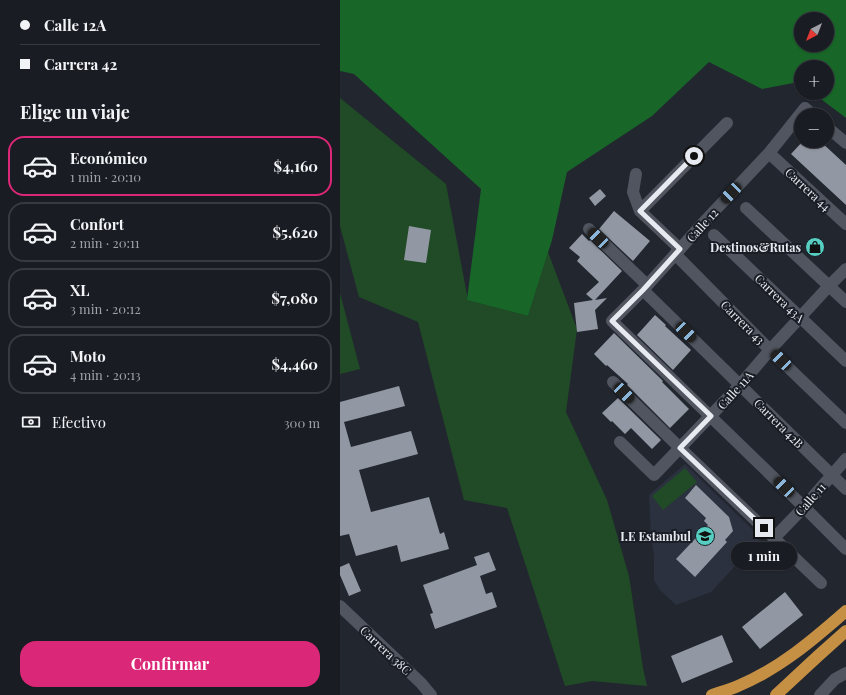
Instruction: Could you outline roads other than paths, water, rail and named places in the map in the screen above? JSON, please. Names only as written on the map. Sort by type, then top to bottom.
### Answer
[{"type":"highway","points":[[712,695],[738,686],[778,665],[806,645],[846,611]]},
{"type":"highway","points":[[776,695],[846,631]]},
{"type":"street","points":[[636,174],[633,192],[640,211],[727,123]]},
{"type":"street","name":"Calle 12","points":[[711,416],[612,321],[645,288],[703,223],[794,127]]},
{"type":"street","points":[[834,133],[846,142]]},
{"type":"street","name":"Carrera 44","points":[[769,153],[846,224]]},
{"type":"street","points":[[746,208],[846,302]]},
{"type":"street","name":"Carrera 43","points":[[640,211],[770,350],[846,423]]},
{"type":"street","name":"Carrera 42B","points":[[589,229],[740,385],[846,489]]},
{"type":"street","name":"Carrera 43A","points":[[714,234],[846,361]]},
{"type":"street","name":"Calle 11A","points":[[620,442],[654,475],[740,385],[800,317],[846,269]]},
{"type":"street","points":[[613,382],[821,583]]},
{"type":"street","points":[[711,416],[846,549]]},
{"type":"street","name":"Calle 11","points":[[774,538],[804,507],[846,459]]},
{"type":"street","name":"Carrera 38C","points":[[340,606],[421,683],[431,695]]},
{"type":"street","points":[[820,695],[835,679],[846,673]]},
{"type":"place","name":"Destinos&Rutas","points":[[815,247]]},
{"type":"place","name":"I.E Estambul","points":[[705,536]]}]
